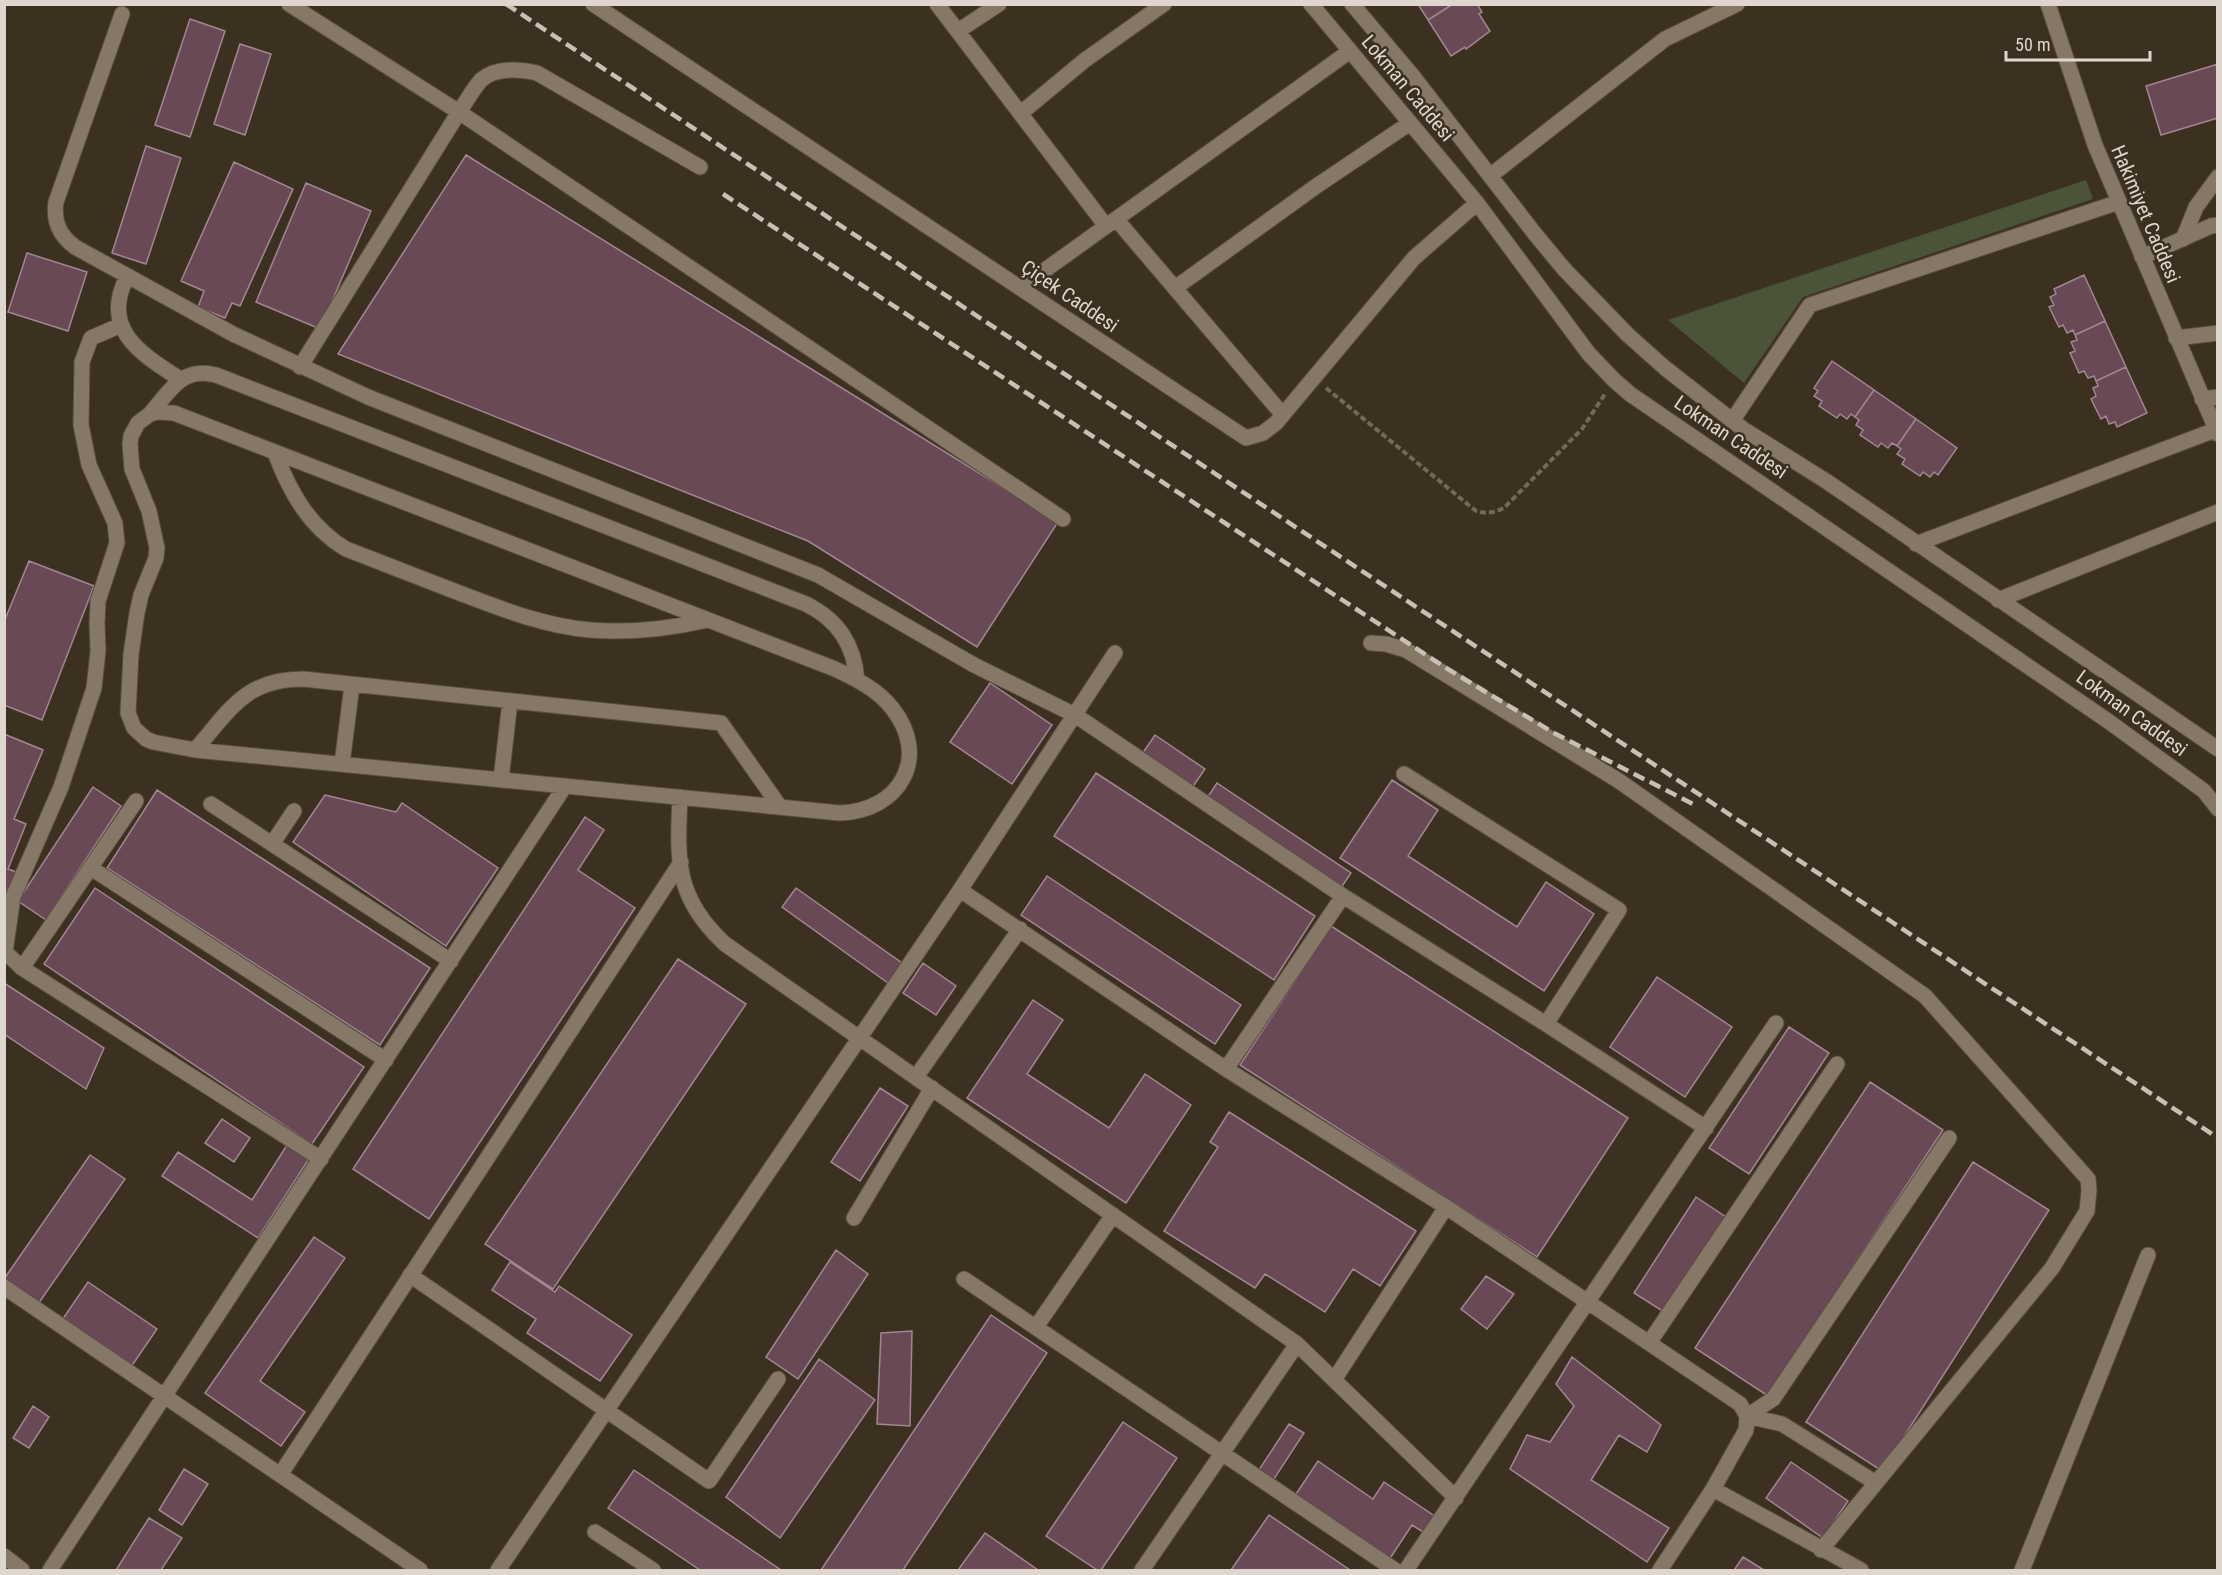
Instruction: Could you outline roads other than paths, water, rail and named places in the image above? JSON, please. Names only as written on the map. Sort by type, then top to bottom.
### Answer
[{"type":"street","points":[[289,4],[459,112],[1064,519]]},
{"type":"street","name":"Çiçek Caddesi","points":[[593,4],[609,9],[1020,288],[1246,438],[1270,429],[1414,258],[1477,203]]},
{"type":"street","points":[[937,4],[1021,113],[1111,222],[1175,288],[1283,415]]},
{"type":"street","points":[[958,31],[999,4]]},
{"type":"street","points":[[1021,113],[1085,60],[1164,4]]},
{"type":"street","name":"Lokman Caddesi","points":[[1311,4],[1477,203],[1589,354],[1614,380],[1630,394],[2108,721],[2204,791],[2217,809]]},
{"type":"street","name":"Lokman Caddesi","points":[[1352,4],[1412,75],[1542,243],[1596,303],[1665,368],[1732,421],[1826,481],[2217,749]]},
{"type":"street","points":[[1490,176],[1665,39],[1737,4]]},
{"type":"street","name":"Hakimiyet Caddesi","points":[[2048,4],[2095,145],[2176,338],[2210,398],[2216,432]]},
{"type":"street","points":[[122,14],[54,210],[57,225],[67,241],[127,277],[225,330],[300,367],[437,425],[818,575],[974,665],[1075,715],[1343,896],[1706,1128]]},
{"type":"street","points":[[1020,288],[1350,51]]},
{"type":"street","points":[[300,367],[459,112],[482,80],[491,75],[510,69],[537,73],[700,167]]},
{"type":"street","points":[[1175,288],[1315,187],[1410,123]]},
{"type":"street","points":[[2183,239],[2196,207],[2217,177]]},
{"type":"street","points":[[1732,421],[1810,305],[2119,202]]},
{"type":"street","points":[[2142,257],[2217,225]]},
{"type":"street","points":[[127,277],[118,301],[121,325],[132,344],[180,379]]},
{"type":"street","points":[[121,325],[91,338],[82,362],[80,411],[84,445],[89,465],[115,523],[117,543],[98,601],[98,651],[93,688],[61,787],[13,897],[5,952],[22,968],[321,1159]]},
{"type":"street","points":[[2176,338],[2217,333]]},
{"type":"street","points":[[150,414],[174,413],[835,669],[857,680],[882,697],[893,709],[907,737],[909,756],[900,783],[894,792],[878,805],[859,812],[840,813],[195,750],[153,742],[134,728],[128,713],[136,613],[153,568],[157,548],[149,511],[132,470],[130,444],[131,436],[138,423],[150,414],[180,379],[197,372],[216,375],[806,604],[830,619],[847,640],[856,666],[857,680]]},
{"type":"street","points":[[1916,544],[2216,432]]},
{"type":"street","points":[[275,453],[294,496],[315,525],[334,543],[357,554],[512,613],[562,626],[588,630],[638,631],[708,620]]},
{"type":"street","points":[[1998,600],[2217,512]]},
{"type":"street","points":[[1371,643],[1396,646],[1406,650],[1619,781],[1925,996],[2088,1179],[2087,1211],[2052,1268],[1821,1550]]},
{"type":"street","points":[[498,1570],[960,890],[1115,653]]},
{"type":"street","points":[[195,750],[242,696],[263,685],[288,679],[352,685],[721,723],[780,807]]},
{"type":"street","points":[[342,764],[352,685]]},
{"type":"street","points":[[501,780],[510,701]]},
{"type":"street","points":[[1404,774],[1618,910],[1546,1024]]},
{"type":"street","points":[[50,1570],[166,1397],[565,786]]},
{"type":"street","points":[[680,797],[682,876],[688,897],[700,918],[725,944],[1297,1344],[1456,1498]]},
{"type":"street","points":[[22,968],[136,801]]},
{"type":"street","points":[[210,804],[451,961]]},
{"type":"street","points":[[272,844],[294,811]]},
{"type":"street","points":[[280,1474],[681,862]]},
{"type":"street","points":[[90,868],[386,1060]]},
{"type":"street","points":[[960,890],[1226,1069],[1446,1207],[1740,1404],[1747,1416],[1746,1430],[1713,1489],[1660,1570]]},
{"type":"street","points":[[1226,1069],[1343,896]]},
{"type":"street","points":[[916,1077],[1020,929]]},
{"type":"street","points":[[1407,1570],[1776,1023]]},
{"type":"street","points":[[1650,1343],[1837,1064]]},
{"type":"street","points":[[854,1218],[932,1088]]},
{"type":"street","points":[[1747,1416],[1773,1399],[1949,1138]]},
{"type":"street","points":[[1334,1380],[1446,1207]]},
{"type":"street","points":[[1036,1327],[1113,1215]]},
{"type":"street","points":[[2022,1570],[2148,1255]]},
{"type":"street","points":[[410,1275],[709,1481],[778,1379]]},
{"type":"street","points":[[964,1279],[1395,1570]]},
{"type":"street","points":[[4,1287],[420,1570]]},
{"type":"street","points":[[1142,1570],[1297,1344]]},
{"type":"street","points":[[1747,1416],[1782,1424],[1876,1483]]},
{"type":"street","points":[[1713,1489],[1861,1570]]},
{"type":"street","points":[[596,1532],[653,1570]]},
{"type":"street","points":[[4,1556],[22,1570]]},
{"type":"railway","points":[[506,4],[2218,1138]]},
{"type":"railway","points":[[723,194],[1446,668],[1554,733],[1693,804]]}]
